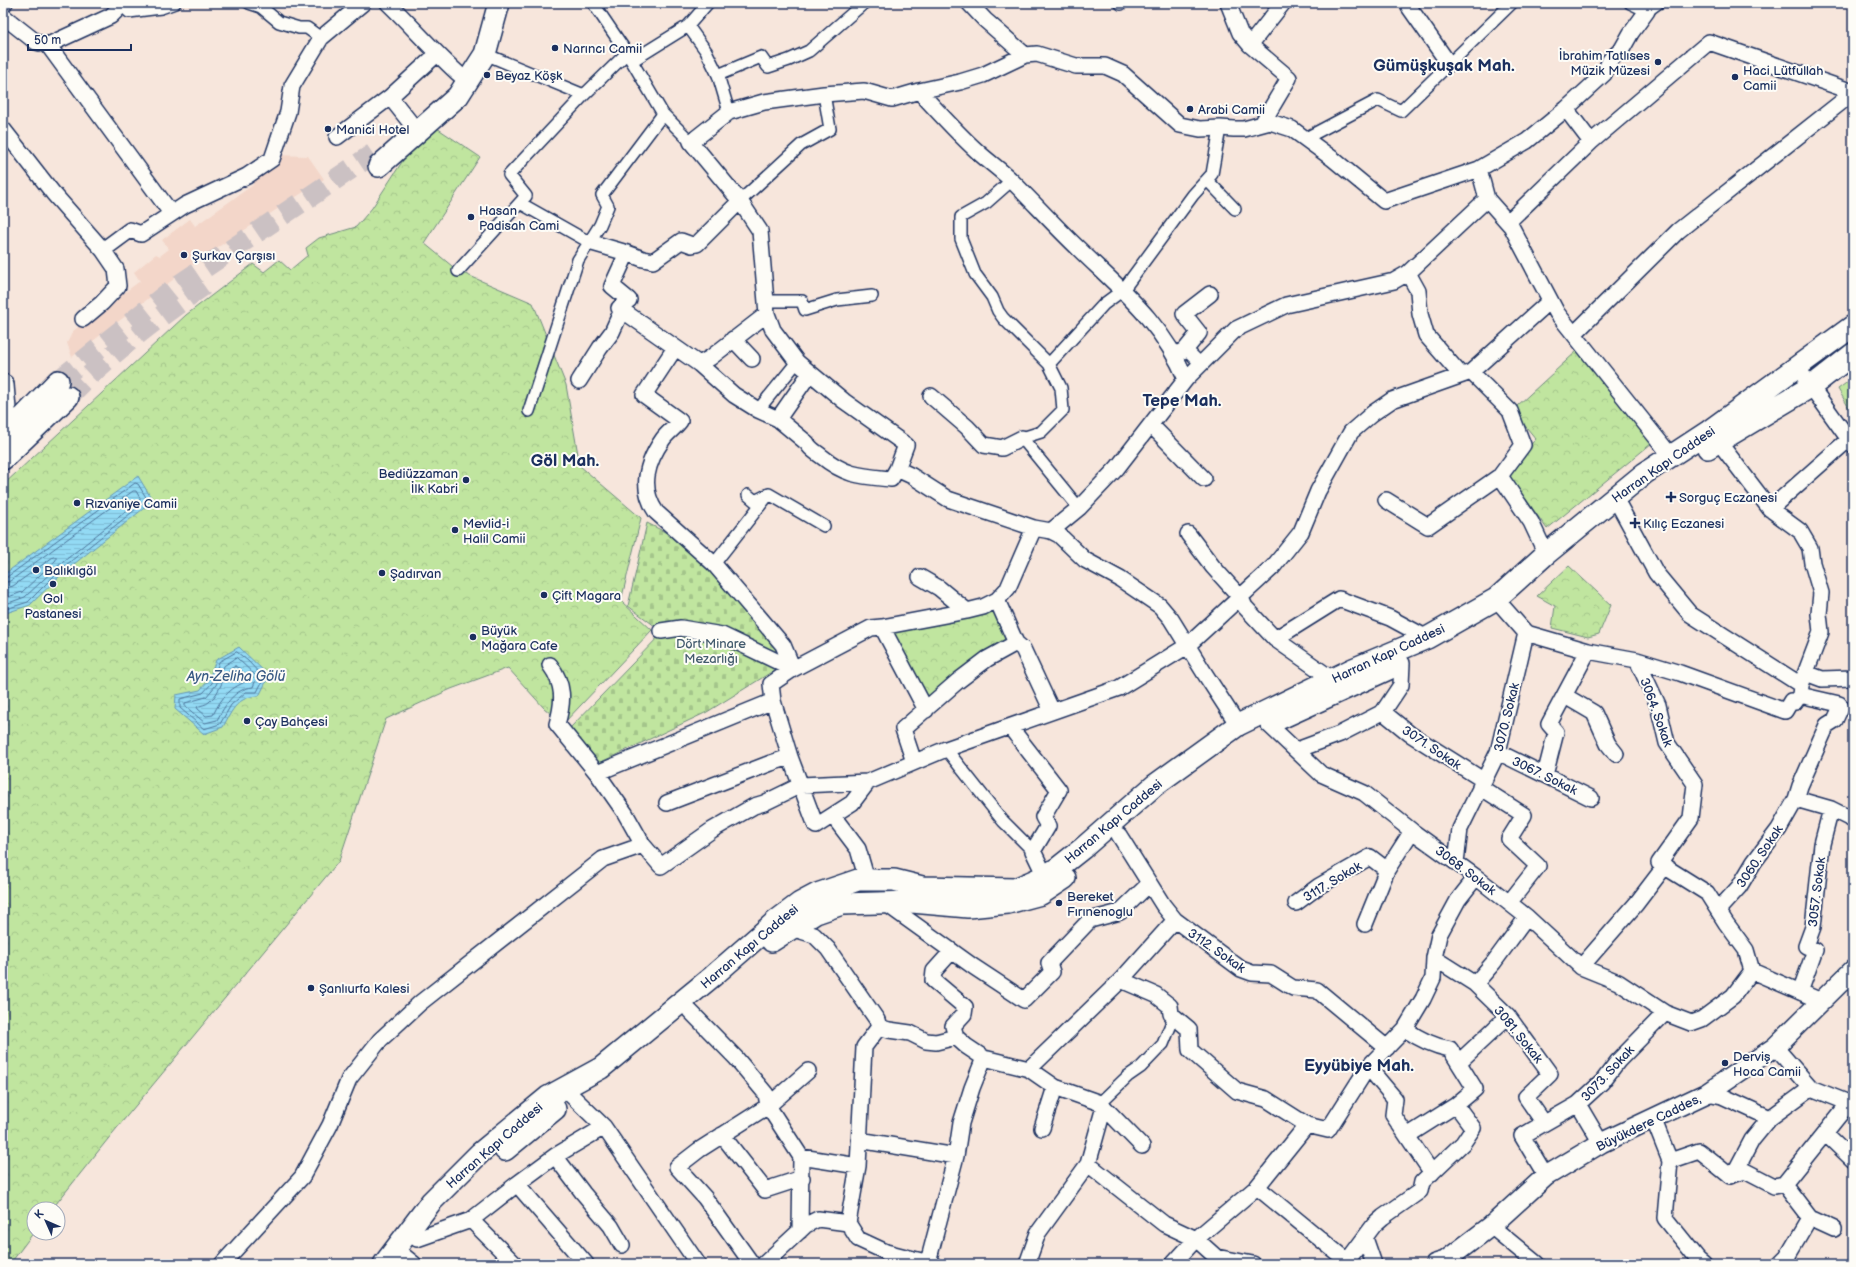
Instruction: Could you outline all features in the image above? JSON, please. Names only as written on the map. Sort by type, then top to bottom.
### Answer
[{"type":"main road","points":[[487,3],[474,47],[461,76],[413,126],[376,160],[458,96],[485,54],[499,3]]},
{"type":"main road","name":"Harran Kapı Caddesi","points":[[384,1264],[431,1202],[453,1178],[480,1153],[548,1097],[601,1068],[714,976],[776,921],[800,903],[817,894],[858,880],[894,880],[922,886],[1015,889],[1045,876],[1083,848],[1155,785],[1238,725],[1332,679],[1427,638],[1498,602],[1546,554],[1639,478],[1709,431],[1853,326]]},
{"type":"main road","name":"Harran Kapı Caddesi","points":[[406,1261],[417,1239],[477,1172],[530,1131],[571,1095],[594,1085],[690,1011],[781,934],[816,913],[842,904],[912,902],[968,906],[1008,903],[1041,894],[1080,868],[1119,835],[1182,776],[1268,724],[1334,696],[1455,637],[1620,507],[1665,474],[1812,386],[1853,354]]},
{"type":"main road","points":[[3,385],[4,434]]},
{"type":"main road","points":[[3,459],[63,389],[4,434]]},
{"type":"street","points":[[3,16],[36,42],[48,44],[110,16],[121,4],[129,12],[161,8],[175,3]]},
{"type":"street","points":[[249,3],[261,7],[278,22],[299,28],[307,28],[321,38]]},
{"type":"street","points":[[103,250],[130,230],[141,234],[171,213],[198,198],[247,176],[272,159],[288,112],[292,86],[321,38],[363,3]]},
{"type":"street","points":[[388,3],[423,37],[437,54],[461,76]]},
{"type":"street","points":[[593,3],[627,53],[663,114],[691,142],[740,201],[760,230],[766,308],[773,330],[797,362],[844,401],[906,445],[897,469],[891,479],[848,474],[830,463],[809,447],[807,443],[778,419],[758,410],[734,395],[699,364],[619,308],[629,300],[612,286],[627,253]]},
{"type":"street","points":[[627,53],[635,59],[688,26],[708,3]]},
{"type":"street","points":[[718,75],[761,57],[768,67],[809,51],[864,3]]},
{"type":"street","points":[[970,3],[984,20],[1026,55]]},
{"type":"street","points":[[1228,3],[1240,33],[1250,45],[1289,78],[1263,122]]},
{"type":"street","points":[[1250,45],[1283,3]]},
{"type":"street","points":[[1412,3],[1409,6],[1449,64]]},
{"type":"street","points":[[1304,139],[1378,100],[1401,110],[1512,3]]},
{"type":"street","points":[[691,142],[729,112],[764,102],[824,94],[864,91],[892,99],[983,75],[1026,55],[1036,54],[1076,66],[1105,66],[1123,74],[1180,125],[1200,129],[1244,129],[1263,122],[1270,122],[1292,128],[1304,139],[1333,159],[1384,201],[1478,169],[1527,141],[1566,109],[1604,74],[1610,60],[1622,49],[1631,33],[1652,7],[1630,3]]},
{"type":"street","points":[[688,26],[706,51],[718,75],[729,112]]},
{"type":"street","points":[[1508,222],[1591,142],[1709,42],[1851,95]]},
{"type":"street","points":[[48,44],[171,213]]},
{"type":"street","points":[[458,271],[526,196],[509,175],[584,95],[627,53]]},
{"type":"street","points":[[337,137],[390,97],[437,54]]},
{"type":"street","points":[[485,54],[584,95]]},
{"type":"street","points":[[919,91],[951,126],[1012,180],[1078,249],[1123,290],[1181,352],[1201,364]]},
{"type":"street","points":[[520,203],[589,242],[653,261],[681,241],[692,245],[697,244],[740,201],[802,145],[830,129],[824,94]]},
{"type":"street","points":[[1574,334],[1678,231],[1851,95]]},
{"type":"street","points":[[390,97],[413,126]]},
{"type":"street","points":[[1566,109],[1591,142]]},
{"type":"street","points":[[529,410],[578,260],[600,225],[608,206],[602,195],[663,114]]},
{"type":"street","points":[[1049,364],[1104,304],[1123,290],[1193,195],[1212,174],[1220,128]]},
{"type":"street","points":[[3,129],[52,193],[103,250],[116,269],[118,286],[102,303],[83,319]]},
{"type":"street","points":[[1478,169],[1487,199],[1508,222],[1557,313],[1670,456]]},
{"type":"street","points":[[932,396],[967,427],[984,445],[1002,448],[1022,438],[1041,432],[1063,410],[1061,388],[1049,364],[998,311],[992,297],[975,274],[961,239],[961,218],[986,203],[1012,180]]},
{"type":"street","points":[[1207,180],[1235,209]]},
{"type":"street","points":[[1051,531],[1079,508],[1117,468],[1186,379],[1236,329],[1286,305],[1394,281],[1408,273],[1487,199]]},
{"type":"street","points":[[1386,500],[1428,526],[1500,476],[1523,445],[1510,411],[1466,373],[1426,335],[1420,314],[1418,291],[1408,273]]},
{"type":"street","points":[[1181,352],[1200,333],[1184,314],[1210,294]]},
{"type":"street","points":[[699,364],[710,358],[733,339],[766,308],[802,301],[805,310],[837,300],[872,296]]},
{"type":"street","points":[[550,665],[558,676],[563,706],[557,724],[597,773],[625,813],[643,845],[660,866],[712,830],[754,806],[764,803],[801,785],[868,782],[946,749],[1119,688],[1187,646],[1273,567],[1302,532],[1318,491],[1351,432],[1373,413],[1392,400],[1466,373],[1550,301]]},
{"type":"street","points":[[579,381],[612,332],[622,310]]},
{"type":"street","points":[[733,339],[752,359]]},
{"type":"street","points":[[675,348],[644,395],[680,421],[664,438],[647,470],[647,489],[656,512],[714,564],[783,645],[793,669]]},
{"type":"street","points":[[1181,352],[1186,379]]},
{"type":"street","points":[[758,410],[797,362]]},
{"type":"street","points":[[1770,509],[1851,442],[1797,367]]},
{"type":"street","points":[[778,419],[810,373]]},
{"type":"street","points":[[1151,426],[1204,479]]},
{"type":"street","points":[[1022,438],[1079,508]]},
{"type":"street","points":[[1637,660],[1680,673],[1784,711],[1791,701],[1795,702],[1803,684],[1821,632],[1819,614],[1821,593],[1812,563],[1810,548],[1800,531],[1770,509],[1718,441]]},
{"type":"street","points":[[897,469],[912,476],[948,499],[1034,528],[1051,531],[1058,535],[1085,560],[1120,579],[1160,606],[1171,619],[1238,725]]},
{"type":"street","points":[[1500,476],[1531,522],[1546,554]]},
{"type":"street","points":[[714,564],[769,494]]},
{"type":"street","points":[[748,495],[755,501],[769,494]]},
{"type":"street","points":[[769,494],[824,526]]},
{"type":"street","points":[[1620,507],[1656,573],[1690,614],[1803,684],[1822,679],[1853,678]]},
{"type":"street","points":[[868,782],[852,803],[816,826],[790,757],[773,701],[771,684],[793,669],[871,628],[967,611],[983,607],[997,600],[1008,588],[1034,528]]},
{"type":"street","points":[[1188,534],[1213,568],[1241,598],[1245,607],[1275,639],[1332,679]]},
{"type":"street","points":[[920,577],[939,588],[967,611]]},
{"type":"street","points":[[1275,639],[1339,599],[1390,618],[1427,638]]},
{"type":"street","points":[[997,600],[1016,644],[1023,649],[1052,711]]},
{"type":"street","points":[[1498,602],[1526,633]]},
{"type":"street","points":[[882,627],[926,710]]},
{"type":"street","points":[[661,631],[681,628],[722,635],[793,669]]},
{"type":"street","name":"3064. Sokak","points":[[1526,633],[1588,651],[1637,660],[1658,705],[1667,743],[1695,784],[1691,818],[1636,904],[1581,967]]},
{"type":"street","name":"3070. Sokak","points":[[1456,862],[1460,828],[1498,752],[1526,633]]},
{"type":"street","points":[[914,762],[903,729],[987,659],[1016,644]]},
{"type":"street","points":[[1545,775],[1556,732],[1549,724],[1588,651]]},
{"type":"street","points":[[1297,750],[1340,734],[1383,712],[1401,685],[1402,663]]},
{"type":"street","name":"3060. Sokak","points":[[1718,910],[1740,886],[1754,862],[1779,829],[1796,799],[1800,786],[1827,725],[1835,720],[1841,707],[1839,704],[1803,684]]},
{"type":"street","points":[[1565,696],[1594,713],[1608,744],[1616,754]]},
{"type":"street","points":[[597,773],[773,701]]},
{"type":"street","name":"3071. Sokak","points":[[1383,712],[1410,734],[1524,815],[1509,838],[1538,866],[1509,903]]},
{"type":"street","name":"3068. Sokak","points":[[1268,724],[1321,774],[1364,793],[1527,917],[1581,967],[1618,982],[1665,1013],[1691,1023],[1702,1019],[1733,996],[1752,971]]},
{"type":"street","points":[[1010,727],[1059,790],[1043,817],[1048,826],[1033,851]]},
{"type":"street","points":[[946,749],[1003,822],[1033,851],[1045,876]]},
{"type":"street","name":"3067. Sokak","points":[[1498,752],[1591,798]]},
{"type":"street","points":[[667,803],[790,757]]},
{"type":"street","points":[[1796,799],[1831,809],[1853,820]]},
{"type":"street","name":"3057. Sokak","points":[[1800,992],[1815,950],[1806,946],[1813,927],[1822,844],[1831,809]]},
{"type":"street","points":[[833,816],[858,849],[867,880]]},
{"type":"street","points":[[1365,924],[1387,870],[1412,831]]},
{"type":"street","name":"3112. Sokak","points":[[1119,835],[1149,884],[1175,920],[1241,969],[1252,973],[1271,974],[1293,988],[1318,990],[1387,1048]]},
{"type":"street","points":[[222,1264],[302,1177],[330,1126],[349,1080],[380,1040],[420,1003],[603,859],[643,845]]},
{"type":"street","name":"3117. Sokak","points":[[1296,903],[1319,886],[1370,858],[1387,870]]},
{"type":"street","points":[[1662,864],[1707,893],[1726,924],[1746,950],[1752,971],[1821,1001]]},
{"type":"street","points":[[1121,980],[1156,995],[1170,1006],[1171,1014],[1189,1029],[1190,1050],[1237,1091],[1266,1100],[1307,1125],[1328,1130],[1368,1067],[1404,1029],[1423,999],[1433,978],[1434,958],[1439,935],[1458,900],[1476,877]]},
{"type":"street","points":[[885,903],[1024,1000],[1052,972],[1049,963],[1090,920],[1120,912],[1149,884]]},
{"type":"street","points":[[1475,984],[1494,962],[1527,917]]},
{"type":"street","points":[[1030,1069],[1121,980],[1175,920]]},
{"type":"street","points":[[791,928],[814,935],[828,949],[876,1020],[879,1027]]},
{"type":"street","points":[[952,951],[934,970],[932,980],[965,1007],[964,1014],[953,1026],[956,1036],[966,1046],[984,1058],[1030,1069],[1055,1087],[1102,1105],[1142,1146]]},
{"type":"street","name":"3081. Sokak","points":[[1434,958],[1475,984],[1508,1016],[1550,1074],[1526,1097],[1544,1123]]},
{"type":"street","name":"Büyükdere Caddes,","points":[[1442,1263],[1491,1226],[1546,1176],[1601,1143],[1707,1093],[1775,1047],[1853,970]]},
{"type":"street","points":[[690,1011],[755,1080],[766,1094],[768,1106],[801,1157],[802,1178],[800,1231]]},
{"type":"street","name":"3073. Sokak","points":[[1546,1176],[1522,1136],[1578,1104],[1602,1082],[1618,1061],[1665,1013]]},
{"type":"street","points":[[1459,1062],[1508,1016]]},
{"type":"street","points":[[1027,1264],[1038,1233],[1088,1164],[1102,1105],[1128,1076],[1141,1067],[1163,1044],[1174,1017]]},
{"type":"street","points":[[879,1027],[910,1033],[926,1041],[936,1042],[956,1036]]},
{"type":"street","points":[[879,1027],[864,1047],[858,1166],[848,1223],[858,1239],[886,1252],[930,1263],[956,1156],[961,1123],[972,1088],[984,1058]]},
{"type":"street","points":[[1404,1029],[1422,1040],[1438,1047],[1450,1049],[1475,1089],[1456,1105],[1407,1136]]},
{"type":"street","points":[[1670,1161],[1699,1152],[1730,1176],[1745,1171],[1774,1186],[1784,1184],[1824,1133],[1851,1105],[1811,1088],[1775,1047]]},
{"type":"street","points":[[1368,1067],[1395,1099],[1393,1115],[1432,1173]]},
{"type":"street","points":[[752,1264],[705,1198],[677,1167],[722,1135],[768,1106],[808,1071]]},
{"type":"street","points":[[1042,1128],[1055,1087]]},
{"type":"street","points":[[1734,1174],[1752,1140],[1770,1118],[1811,1088]]},
{"type":"street","points":[[1707,1093],[1722,1096],[1770,1118]]},
{"type":"street","points":[[571,1095],[604,1127],[698,1264]]},
{"type":"street","points":[[1578,1104],[1601,1143]]},
{"type":"street","points":[[1257,1187],[1346,1262],[1374,1226],[1383,1217],[1420,1191],[1422,1182],[1463,1143],[1473,1128],[1456,1105]]},
{"type":"street","points":[[1652,1118],[1670,1161],[1664,1218],[1698,1259],[1704,1264]]},
{"type":"street","points":[[1173,1264],[1196,1239],[1257,1187],[1307,1125]]},
{"type":"street","points":[[417,1239],[472,1220],[555,1156],[604,1127]]},
{"type":"street","points":[[1824,1133],[1853,1160]]},
{"type":"street","points":[[722,1135],[765,1190],[802,1178]]},
{"type":"street","points":[[859,1140],[956,1156]]},
{"type":"street","points":[[555,1156],[610,1226],[622,1245]]},
{"type":"street","points":[[801,1157],[858,1166]]},
{"type":"street","points":[[1088,1164],[1164,1224],[1196,1239],[1216,1257],[1253,1264]]},
{"type":"street","points":[[517,1184],[586,1264]]},
{"type":"street","points":[[1784,1184],[1810,1218],[1834,1229]]},
{"type":"street","points":[[1787,1262],[1810,1218]]},
{"type":"street","points":[[764,1264],[806,1225],[818,1219],[848,1223]]},
{"type":"street","points":[[472,1220],[515,1264]]},
{"type":"street","points":[[1491,1226],[1537,1264]]},
{"type":"street","points":[[1365,1238],[1374,1264]]},
{"type":"shaded area","name":"Şurkav Çarşısı","points":[[273,155],[308,156],[324,179],[204,256],[72,357],[67,343],[73,331],[140,281],[134,272],[156,254],[160,256],[169,249],[162,240],[190,219],[195,226],[253,185],[253,180]]},
{"type":"green space","points":[[428,122],[480,157],[424,243],[458,271],[533,303],[566,385],[580,466],[641,518],[621,601],[652,630],[563,724],[544,708],[508,668],[451,689],[386,719],[339,861],[112,1134],[58,1201],[26,1201],[26,1241],[27,1241],[10,1264],[3,1264],[3,485],[186,315],[253,264],[264,272],[279,260],[290,270],[308,255],[306,248],[319,238],[356,227],[372,208]]},
{"type":"green space","points":[[1578,350],[1652,443],[1547,529],[1506,471],[1536,439],[1517,416],[1517,406]]},
{"type":"green space","points":[[1853,378],[1853,415],[1838,389]]},
{"type":"green space","name":"Dört Minare Mezarlığı","points":[[647,523],[681,540],[778,647],[778,668],[707,712],[599,763],[569,729],[663,632],[628,606]]},
{"type":"green space","points":[[1569,566],[1611,605],[1599,634],[1588,637],[1552,628],[1555,606],[1537,596]]},
{"type":"green space","points":[[994,610],[1009,641],[926,705],[887,632]]},
{"type":"water","name":"Balıklıgöl","points":[[138,476],[153,501],[64,572],[30,605],[3,614],[3,575]]},
{"type":"water","name":"Ayn-Zeliha Gölü","points":[[239,647],[269,676],[259,696],[246,698],[241,701],[229,715],[223,727],[204,734],[175,709],[176,695],[200,690],[208,681],[216,660]]},
{"type":"tunnel","points":[[58,381],[173,289],[373,154]]},
{"type":"tunnel","points":[[68,397],[118,350],[210,281]]},
{"type":"place","name":"Narıncı Camii","points":[[555,48]]},
{"type":"place","name":"İbrahim Tatlıses Müzik Müzesi","points":[[1658,62]]},
{"type":"place","name":"Beyaz Köşk","points":[[487,75]]},
{"type":"place","name":"Haci Lütfullah Camii","points":[[1735,77]]},
{"type":"place","name":"Arabi Camii","points":[[1190,109]]},
{"type":"place","name":"Manici Hotel","points":[[328,129]]},
{"type":"place","name":"Hasan Padisah Cami","points":[[471,217]]},
{"type":"place","name":"Şurkav Çarşısı","points":[[184,255]]},
{"type":"place","name":"Bediüzzaman İlk Kabri","points":[[466,480]]},
{"type":"place","name":"Sorguç Eczanesi","points":[[1671,497]]},
{"type":"place","name":"Rızvaniye Camii","points":[[77,503]]},
{"type":"place","name":"Kılıç Eczanesi","points":[[1635,523]]},
{"type":"place","name":"Mevlid-i Halil Camii","points":[[455,530]]},
{"type":"place","name":"Balıklıgöl","points":[[36,570]]},
{"type":"place","name":"Şadırvan","points":[[382,573]]},
{"type":"place","name":"Gol Pastanesi","points":[[53,584]]},
{"type":"place","name":"Çift Magara","points":[[544,595]]},
{"type":"place","name":"Büyük Mağara Cafe","points":[[473,637]]},
{"type":"place","name":"Çay Bahçesi","points":[[247,721]]},
{"type":"place","name":"Bereket Fırınenoglu","points":[[1059,903]]},
{"type":"place","name":"Şanlıurfa Kalesi","points":[[311,988]]},
{"type":"place","name":"Derviş Hoca Camii","points":[[1725,1063]]},
{"type":"district","name":"Gümüşkuşak Mah.","points":[[1444,65]]},
{"type":"district","name":"Tepe Mah.","points":[[1182,400]]},
{"type":"district","name":"Göl Mah.","points":[[565,460]]},
{"type":"district","name":"Eyyübiye Mah.","points":[[1359,1065]]}]
